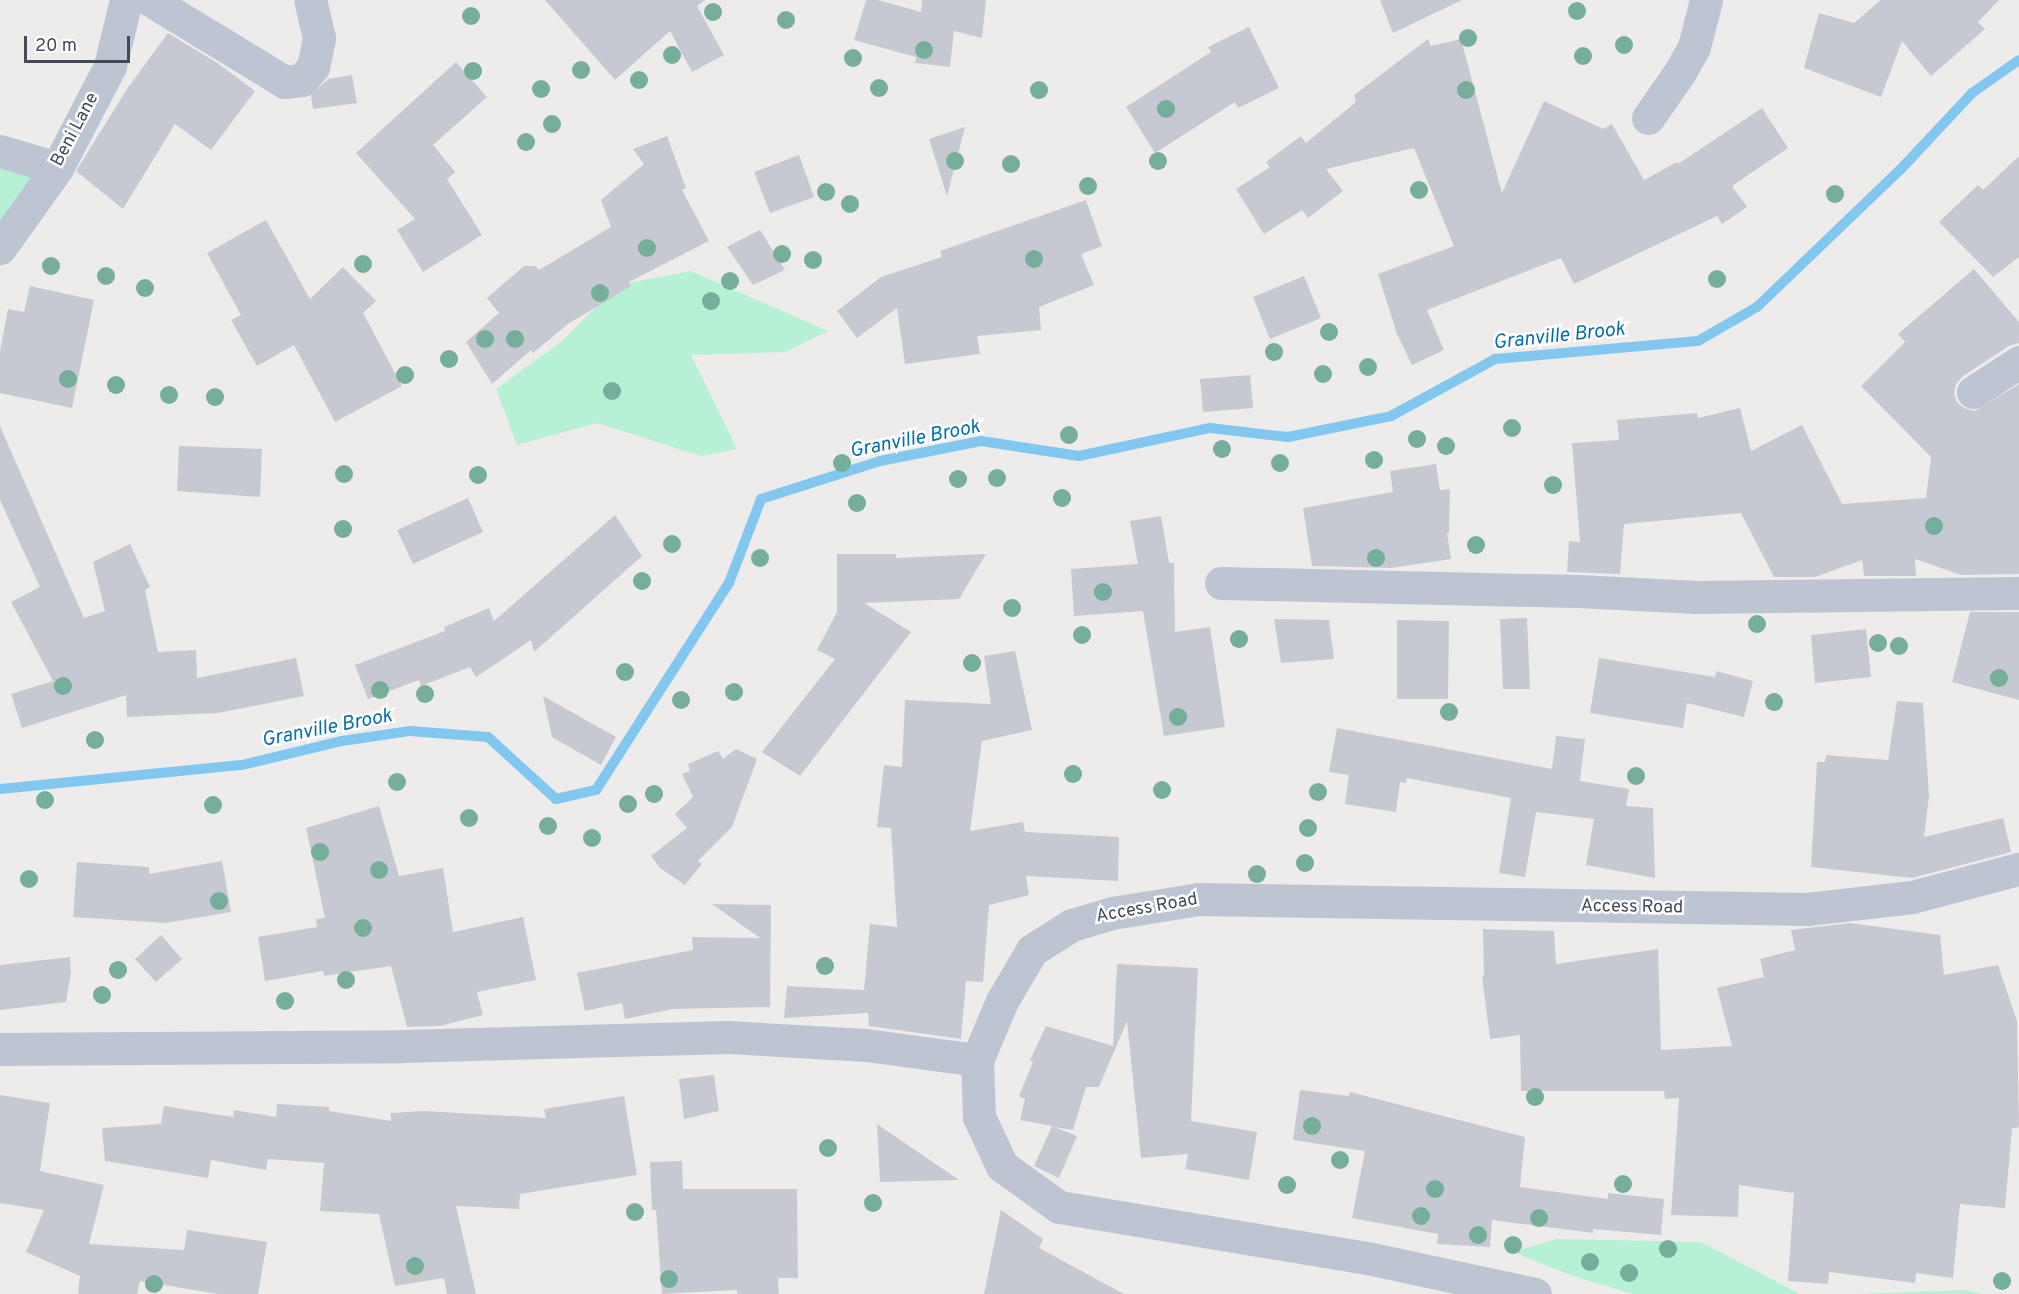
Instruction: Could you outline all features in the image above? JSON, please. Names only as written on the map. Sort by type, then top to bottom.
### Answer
[{"type":"street","name":"Beni Lane","points":[[0,248],[57,168],[110,66],[126,0]]},
{"type":"street","points":[[150,0],[285,82],[302,80],[313,67],[319,38],[310,0]]},
{"type":"street","points":[[1648,118],[1680,72],[1694,47],[1706,0]]},
{"type":"street","points":[[0,151],[57,168]]},
{"type":"street","points":[[1973,392],[2019,362]]},
{"type":"street","points":[[1221,583],[1578,591],[1696,597],[2019,593]]},
{"type":"street","name":"Access Road","points":[[1535,1294],[1367,1258],[1059,1208],[1002,1166],[979,1117],[977,1060],[1002,1001],[1032,950],[1072,925],[1112,913],[1199,899],[1807,909],[1912,897],[2019,869]]},
{"type":"street","points":[[0,1049],[403,1046],[728,1037],[866,1046],[977,1060]]},
{"type":"green space","points":[[0,151],[57,168],[0,248]]},
{"type":"green space","points":[[691,271],[828,331],[785,352],[691,355],[737,449],[701,456],[597,423],[517,445],[496,389],[561,342],[618,285]]},
{"type":"green space","points":[[1556,1239],[1701,1242],[1800,1294],[1633,1294],[1573,1276],[1513,1252]]},
{"type":"green space","points":[[1964,1290],[1982,1294],[1857,1294]]},
{"type":"building","points":[[545,0],[705,0],[697,6],[724,55],[692,72],[670,31],[615,80]]},
{"type":"building","points":[[866,0],[878,0],[921,12],[922,0],[986,0],[982,38],[954,31],[950,67],[915,63],[916,57],[854,40]]},
{"type":"building","points":[[1380,0],[1462,0],[1393,33]]},
{"type":"building","points":[[1881,0],[1999,0],[1978,22],[1985,29],[1931,76],[1902,41],[1881,97],[1804,68],[1819,13],[1854,23]]},
{"type":"building","points":[[1249,27],[1279,88],[1238,108],[1235,102],[1155,153],[1126,107],[1211,52],[1208,47]]},
{"type":"building","points":[[168,33],[216,62],[255,91],[211,150],[175,124],[123,209],[76,171],[127,89]]},
{"type":"building","points":[[1428,39],[1431,46],[1461,39],[1502,193],[1544,101],[1603,129],[1612,124],[1644,180],[1677,162],[1678,164],[1762,108],[1788,148],[1732,186],[1747,207],[1722,224],[1717,216],[1574,284],[1561,258],[1427,310],[1444,350],[1412,365],[1397,334],[1378,274],[1454,246],[1414,148],[1326,169],[1343,191],[1308,218],[1302,210],[1264,234],[1236,189],[1270,167],[1266,162],[1301,136],[1306,143],[1356,102],[1354,95]]},
{"type":"building","points":[[456,62],[487,97],[433,145],[455,172],[447,179],[482,235],[423,272],[397,230],[415,219],[356,153]]},
{"type":"building","points":[[352,75],[357,103],[313,109],[311,95],[328,79]]},
{"type":"building","points":[[965,127],[947,196],[929,139]]},
{"type":"building","points":[[667,136],[686,188],[682,190],[709,241],[629,282],[631,286],[568,324],[533,353],[531,350],[492,384],[466,342],[499,313],[487,298],[524,266],[535,266],[539,270],[611,227],[601,200],[644,164],[633,149]]},
{"type":"building","points":[[799,155],[814,197],[770,213],[754,172]]},
{"type":"building","points":[[2019,156],[2019,257],[1993,277],[1939,222],[1978,185],[1983,190]]},
{"type":"building","points":[[1086,200],[1102,246],[1081,254],[1094,285],[1039,307],[1041,330],[977,336],[980,354],[905,364],[897,308],[857,338],[837,311],[881,277],[942,257],[940,251]]},
{"type":"building","points":[[266,220],[310,299],[343,267],[376,301],[363,313],[402,386],[335,422],[294,345],[257,366],[231,320],[241,315],[207,253]]},
{"type":"building","points":[[760,230],[785,270],[753,285],[727,247]]},
{"type":"building","points":[[1974,269],[2019,322],[2019,343],[2009,346],[1963,376],[1956,384],[1954,394],[1957,402],[1964,408],[1975,411],[2019,384],[2019,574],[1961,575],[1915,559],[1916,576],[1864,576],[1862,560],[1815,577],[1774,577],[1741,513],[1624,524],[1620,574],[1567,572],[1569,541],[1580,542],[1572,443],[1619,440],[1617,420],[1697,413],[1698,418],[1740,408],[1751,451],[1802,425],[1842,504],[1926,498],[1931,457],[1861,386],[1905,342],[1898,334]]},
{"type":"building","points":[[1304,276],[1321,318],[1270,339],[1253,297]]},
{"type":"building","points":[[30,286],[94,300],[72,408],[0,393],[0,351],[8,309],[24,312]]},
{"type":"building","points":[[1250,375],[1253,408],[1203,412],[1200,379]]},
{"type":"building","points":[[0,426],[84,618],[105,611],[93,562],[130,544],[150,587],[145,590],[158,652],[196,650],[197,678],[296,658],[304,696],[218,713],[127,717],[126,695],[22,728],[11,694],[53,681],[11,602],[40,587],[0,500]]},
{"type":"building","points":[[179,446],[262,449],[260,497],[177,491]]},
{"type":"building","points":[[1436,464],[1440,490],[1450,489],[1449,533],[1447,533],[1451,559],[1391,568],[1312,566],[1303,508],[1393,492],[1390,471]]},
{"type":"building","points":[[468,498],[483,532],[413,564],[397,530]]},
{"type":"building","points":[[615,515],[642,556],[534,652],[531,640],[476,677],[470,667],[421,686],[419,680],[368,699],[355,665],[445,631],[444,627],[489,608],[494,621]]},
{"type":"building","points":[[1161,516],[1169,563],[1174,563],[1175,632],[1210,627],[1225,727],[1164,736],[1143,611],[1074,616],[1071,569],[1138,564],[1130,521]]},
{"type":"building","points":[[837,554],[896,554],[896,558],[986,554],[959,599],[864,603],[911,632],[800,776],[762,752],[835,659],[817,650],[837,612]]},
{"type":"building","points":[[1970,612],[2019,612],[2019,700],[1952,682]]},
{"type":"building","points":[[1527,618],[1530,689],[1503,689],[1500,619]]},
{"type":"building","points":[[1274,619],[1329,620],[1334,659],[1281,663]]},
{"type":"building","points":[[1397,620],[1449,621],[1448,699],[1397,699]]},
{"type":"building","points":[[1866,629],[1871,677],[1815,683],[1811,635]]},
{"type":"building","points":[[1015,651],[1032,730],[982,741],[970,831],[1023,822],[1025,832],[1119,837],[1118,881],[1026,876],[1029,895],[989,905],[983,982],[966,981],[961,1039],[869,1026],[868,1013],[784,1018],[787,986],[864,990],[870,924],[897,927],[891,828],[877,827],[884,765],[902,767],[905,700],[991,704],[984,656]]},
{"type":"building","points":[[1599,658],[1715,677],[1716,671],[1753,681],[1744,717],[1687,703],[1683,728],[1590,713]]},
{"type":"building","points":[[543,696],[616,737],[601,765],[552,737]]},
{"type":"building","points":[[1897,701],[1923,703],[1929,796],[1924,837],[2003,818],[2011,852],[1912,878],[1811,867],[1817,762],[1825,762],[1826,755],[1888,760]]},
{"type":"building","points":[[1337,728],[1552,769],[1556,736],[1585,739],[1580,781],[1629,789],[1626,806],[1653,808],[1655,878],[1586,865],[1594,819],[1536,812],[1525,877],[1499,873],[1511,798],[1407,778],[1406,783],[1400,782],[1396,812],[1345,804],[1349,775],[1329,772]]},
{"type":"building","points":[[736,749],[757,759],[732,827],[698,861],[702,864],[685,885],[660,868],[651,856],[687,828],[675,814],[693,797],[682,774],[690,771],[688,764],[718,751],[723,759]]},
{"type":"building","points":[[379,806],[399,876],[443,868],[453,932],[523,917],[536,980],[477,992],[483,1015],[440,1026],[407,1027],[391,966],[324,976],[323,971],[265,981],[258,937],[317,927],[316,919],[325,918],[306,828]]},
{"type":"building","points":[[222,861],[231,912],[166,923],[73,917],[77,862],[149,867],[149,874]]},
{"type":"building","points":[[712,904],[771,905],[770,1007],[673,1009],[625,1019],[622,1003],[585,1011],[577,973],[693,950],[692,937],[760,938]]},
{"type":"building","points":[[1850,923],[1940,935],[1944,975],[1998,965],[2017,1021],[2019,1125],[2018,1128],[2012,1128],[2005,1208],[1960,1204],[1953,1278],[1916,1273],[1915,1283],[1829,1272],[1828,1284],[1788,1281],[1794,1193],[1739,1185],[1738,1217],[1671,1215],[1679,1098],[1665,1099],[1664,1091],[1521,1091],[1520,1035],[1490,1039],[1482,976],[1484,976],[1483,929],[1554,931],[1556,964],[1658,949],[1661,1050],[1732,1046],[1717,988],[1764,977],[1760,959],[1795,950],[1791,930]]},
{"type":"building","points":[[161,935],[182,959],[156,982],[135,959]]},
{"type":"building","points":[[70,957],[71,972],[66,1002],[0,1010],[0,965]]},
{"type":"building","points":[[1117,964],[1198,968],[1191,1121],[1257,1132],[1249,1180],[1185,1169],[1188,1154],[1141,1158],[1127,1021],[1099,1087],[1086,1087],[1073,1130],[1054,1127],[1077,1136],[1059,1178],[1034,1166],[1052,1126],[1020,1120],[1025,1099],[1019,1096],[1033,1062],[1030,1060],[1046,1026],[1113,1046]]},
{"type":"building","points":[[714,1075],[719,1111],[684,1119],[679,1079]]},
{"type":"building","points":[[1300,1090],[1349,1096],[1350,1092],[1525,1137],[1520,1187],[1608,1199],[1608,1193],[1664,1199],[1661,1235],[1593,1229],[1593,1233],[1492,1220],[1490,1247],[1437,1244],[1438,1234],[1352,1218],[1365,1151],[1293,1140]]},
{"type":"building","points":[[0,1095],[50,1103],[40,1171],[104,1185],[89,1244],[184,1250],[187,1230],[267,1242],[258,1294],[218,1294],[140,1281],[137,1294],[78,1294],[80,1276],[26,1252],[44,1210],[0,1203]]},
{"type":"building","points":[[624,1096],[637,1175],[520,1194],[519,1209],[456,1206],[476,1294],[447,1294],[444,1278],[395,1286],[379,1214],[320,1211],[324,1163],[268,1159],[266,1170],[211,1160],[208,1178],[105,1161],[102,1128],[161,1124],[164,1106],[233,1117],[234,1110],[276,1117],[277,1104],[329,1107],[329,1111],[391,1121],[391,1113],[424,1111],[546,1118],[544,1109]]},
{"type":"building","points":[[877,1124],[959,1180],[880,1182]]},
{"type":"building","points":[[682,1161],[683,1189],[797,1189],[798,1278],[778,1278],[779,1294],[737,1294],[737,1290],[662,1294],[656,1210],[652,1210],[650,1162]]},
{"type":"building","points":[[1001,1210],[1043,1239],[1039,1248],[1124,1294],[984,1294]]},
{"type":"waterway","name":"Granville Brook","points":[[0,789],[242,765],[342,741],[410,731],[488,737],[556,799],[596,790],[729,583],[761,499],[880,461],[981,441],[1079,456],[1210,428],[1288,437],[1391,416],[1495,359],[1698,341],[1757,307],[1900,170],[1972,93],[2019,60]]}]
